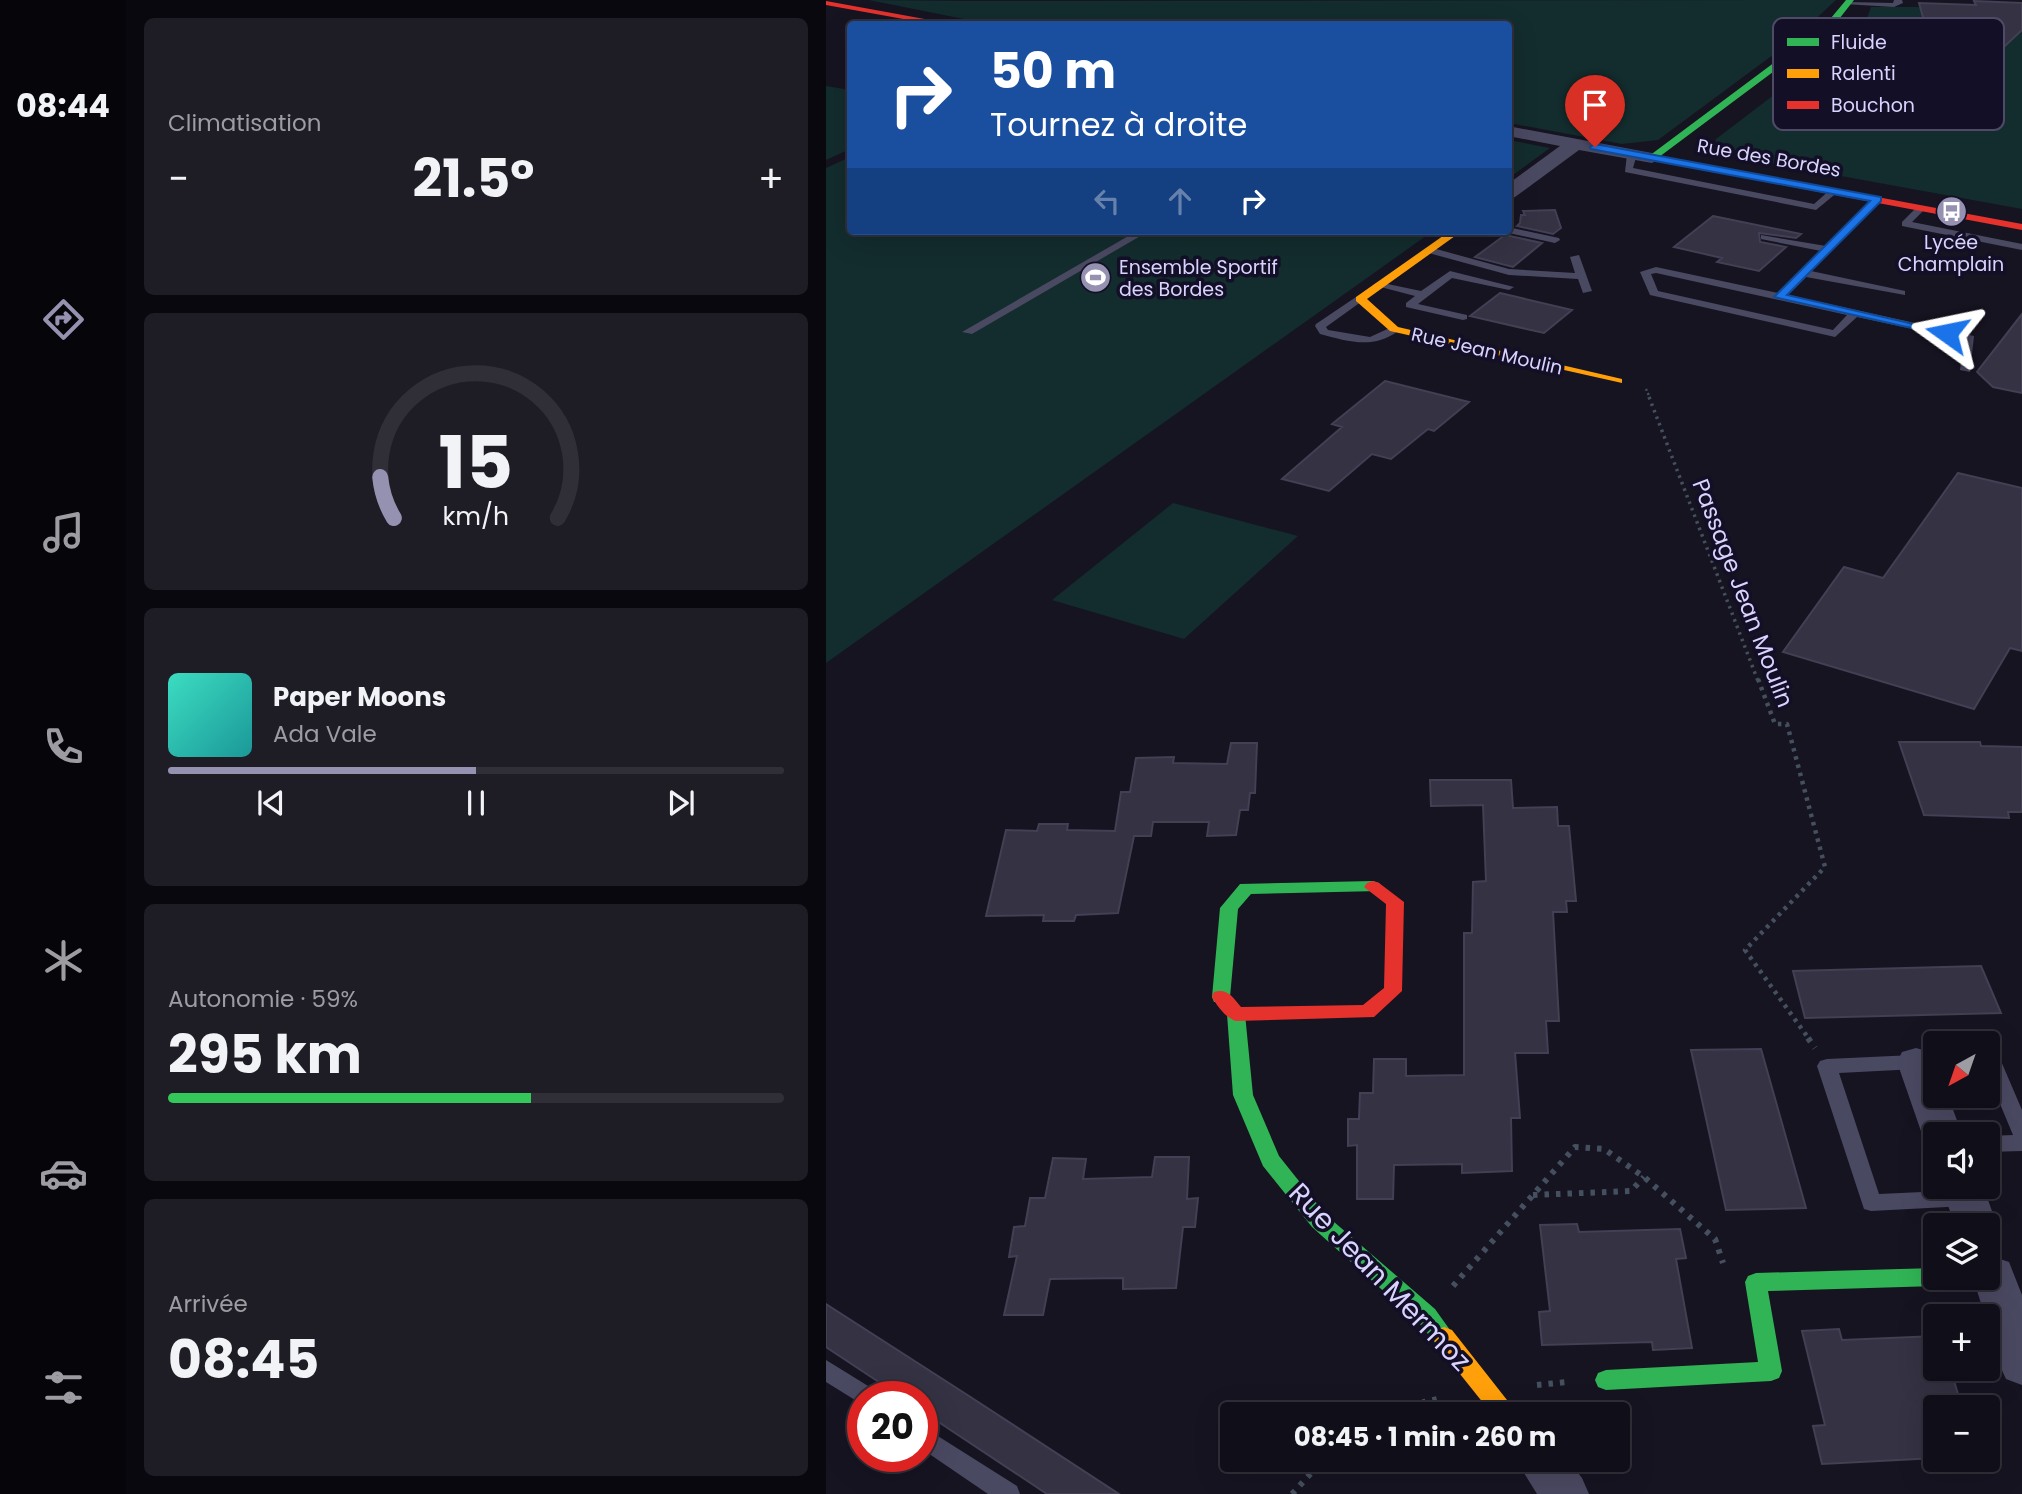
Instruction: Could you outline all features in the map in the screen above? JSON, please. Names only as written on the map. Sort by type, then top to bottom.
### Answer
[{"type":"street","points":[[1836,18],[1849,2]]},
{"type":"street","points":[[826,3],[925,21]]},
{"type":"street","points":[[1652,158],[1773,67]]},
{"type":"street","name":"Rue des Bordes","points":[[1512,132],[2022,227]]},
{"type":"street","points":[[1512,190],[1576,143]]},
{"type":"street","points":[[1360,299],[1451,235]]},
{"type":"street","name":"Rue Jean Moulin","points":[[1360,299],[1394,329],[1618,381]]},
{"type":"street","points":[[1373,887],[1395,902],[1393,991],[1367,1012],[1236,1014],[1220,995],[1229,908],[1246,888],[1373,887]]},
{"type":"street","name":"Rue Jean Mermoz","points":[[1236,1014],[1243,1095],[1270,1160],[1319,1221],[1427,1316],[1496,1402]]},
{"type":"street","points":[[1606,1380],[1771,1371],[1756,1282],[1923,1277]]},
{"type":"street","points":[[1997,1290],[2022,1365]]},
{"type":"street","points":[[1549,1472],[1565,1494]]},
{"type":"lane","points":[[1849,2],[1894,5],[1899,3],[1898,0]]},
{"type":"lane","points":[[1632,154],[1628,170],[1803,204],[1816,206],[1833,191]]},
{"type":"lane","points":[[1780,297],[1878,199]]},
{"type":"lane","points":[[1921,208],[1905,224],[2022,247]]},
{"type":"lane","points":[[1512,231],[1555,240]]},
{"type":"lane","points":[[968,332],[1137,235]]},
{"type":"lane","points":[[1765,237],[1828,249]]},
{"type":"lane","points":[[1429,250],[1449,254],[1464,262],[1529,276],[1582,276]]},
{"type":"lane","points":[[1575,257],[1587,291]]},
{"type":"lane","points":[[1855,313],[1835,334],[1654,293],[1646,272],[1656,270],[1780,297],[1855,313],[1970,338],[1966,370]]},
{"type":"lane","points":[[1804,273],[1901,293]]},
{"type":"lane","points":[[1463,317],[1410,305],[1450,274],[1510,286]]},
{"type":"lane","points":[[1378,285],[1423,295]]},
{"type":"lane","points":[[1360,299],[1320,326],[1324,332],[1363,341],[1383,339],[1394,329]]},
{"type":"lane","points":[[1923,1062],[1827,1066],[1871,1203],[1968,1203]]},
{"type":"lane","points":[[2000,1081],[2022,1135]]},
{"type":"lane","points":[[2000,1144],[2022,1143]]},
{"type":"lane","points":[[830,1378],[847,1387]]},
{"type":"lane","points":[[938,1447],[1008,1494]]},
{"type":"path","name":"Passage Jean Moulin","points":[[1618,381],[1644,383],[1775,723],[1787,724],[1825,867],[1745,950],[1827,1066]]},
{"type":"path","points":[[1427,1316],[1575,1147],[1604,1149],[1644,1177],[1715,1240],[1728,1277],[1756,1282]]},
{"type":"path","points":[[1533,1195],[1631,1191],[1644,1177]]},
{"type":"path","points":[[1292,1494],[1312,1472]]},
{"type":"green space","points":[[869,0],[1836,0],[1817,18],[1773,18],[1773,55],[1658,140],[1622,144],[1512,124],[1512,21],[974,21]]},
{"type":"green space","points":[[1871,7],[1917,7],[1972,18],[1867,18]]},
{"type":"green space","points":[[2004,24],[2022,28],[2022,209],[1721,154],[1715,150],[1716,139],[1773,95],[1773,130],[2004,130]]},
{"type":"green space","points":[[826,86],[847,90],[847,150],[826,160]]},
{"type":"green space","points":[[1512,141],[1550,148],[1512,176]]},
{"type":"green space","points":[[847,158],[847,235],[1427,235],[826,663],[826,168]]},
{"type":"green space","points":[[1173,503],[1298,536],[1184,639],[1052,600]]},
{"type":"building","points":[[1974,1],[2022,3],[2022,30],[2004,47],[2004,18],[1923,18],[1919,3],[1976,5]]},
{"type":"building","points":[[1555,210],[1561,228],[1553,234],[1517,226],[1521,215],[1525,215],[1523,211]]},
{"type":"building","points":[[1713,216],[1801,234],[1796,238],[1759,233],[1760,242],[1786,247],[1759,271],[1717,262],[1722,258],[1674,247]]},
{"type":"building","points":[[1505,235],[1542,243],[1513,267],[1475,257]]},
{"type":"building","points":[[1500,293],[1572,310],[1544,333],[1470,316]]},
{"type":"building","points":[[2022,314],[2022,393],[1993,387],[1977,372]]},
{"type":"building","points":[[1385,381],[1469,402],[1434,431],[1428,429],[1391,459],[1372,454],[1329,491],[1282,479],[1342,427],[1332,424]]},
{"type":"building","points":[[1958,473],[2022,488],[2022,651],[2010,648],[1974,709],[1783,652],[1844,567],[1883,578]]},
{"type":"building","points":[[1899,742],[1980,742],[1981,746],[2022,747],[2022,812],[2008,812],[2009,818],[1924,815]]},
{"type":"building","points":[[1231,743],[1257,743],[1255,793],[1250,793],[1248,810],[1240,810],[1236,835],[1207,836],[1209,822],[1153,822],[1151,836],[1134,836],[1118,913],[1076,915],[1074,921],[1043,921],[1044,915],[986,916],[1006,830],[1037,831],[1039,824],[1068,824],[1067,830],[1115,831],[1121,792],[1130,792],[1136,758],[1174,757],[1173,763],[1227,764]]},
{"type":"building","points":[[1430,780],[1511,780],[1513,808],[1557,807],[1558,826],[1569,826],[1576,901],[1566,901],[1567,912],[1553,912],[1559,1021],[1546,1021],[1548,1053],[1515,1053],[1520,1118],[1511,1118],[1512,1171],[1462,1173],[1462,1164],[1394,1165],[1393,1199],[1357,1199],[1357,1145],[1348,1146],[1348,1119],[1359,1119],[1360,1093],[1373,1093],[1374,1059],[1406,1059],[1406,1076],[1464,1075],[1464,933],[1472,933],[1473,882],[1486,881],[1483,805],[1431,806]]},
{"type":"building","points":[[1981,966],[2001,1013],[1805,1018],[1793,971]]},
{"type":"building","points":[[1761,1049],[1806,1208],[1726,1210],[1691,1050]]},
{"type":"building","points":[[1155,1157],[1189,1157],[1187,1199],[1198,1198],[1195,1227],[1183,1227],[1176,1288],[1123,1289],[1123,1278],[1050,1279],[1043,1315],[1004,1315],[1017,1256],[1009,1257],[1014,1227],[1025,1226],[1030,1198],[1045,1198],[1053,1158],[1086,1159],[1083,1179],[1152,1177]]},
{"type":"building","points":[[1577,1224],[1579,1232],[1680,1229],[1686,1258],[1676,1259],[1692,1348],[1653,1350],[1652,1342],[1542,1345],[1539,1312],[1550,1311],[1540,1225]]},
{"type":"building","points":[[826,1304],[1119,1494],[1047,1494],[938,1422],[938,1381],[877,1381],[826,1347]]},
{"type":"building","points":[[1839,1329],[1842,1340],[1923,1337],[1923,1381],[1954,1381],[1958,1395],[1923,1395],[1923,1459],[1822,1464],[1813,1426],[1825,1425],[1802,1331]]},
{"type":"traffic: fast","points":[[1835,18],[1850,0]]},
{"type":"traffic: fast","points":[[1652,158],[1773,68]]},
{"type":"traffic: fast","points":[[1221,997],[1229,908],[1246,888],[1373,887]]},
{"type":"traffic: fast","points":[[1236,1014],[1243,1095],[1270,1160],[1319,1221],[1427,1316],[1444,1337]]},
{"type":"traffic: fast","points":[[1606,1380],[1771,1371],[1756,1282],[1923,1277]]},
{"type":"traffic: slow","points":[[1451,235],[1360,299],[1394,329],[1618,381]]},
{"type":"traffic: slow","points":[[1444,1337],[1496,1402]]},
{"type":"traffic: jam","points":[[826,3],[925,21]]},
{"type":"traffic: jam","points":[[1652,158],[2022,227]]},
{"type":"traffic: jam","points":[[1221,997],[1236,1014],[1367,1012],[1393,991],[1395,902],[1373,887]]},
{"type":"place","name":"Lycée Champlain","points":[[1951,211]]},
{"type":"place","name":"Ensemble Sportif des Bordes","points":[[1096,278]]},
{"type":"route","points":[[1595,147],[1878,199],[1780,297],[1947,333]]}]
